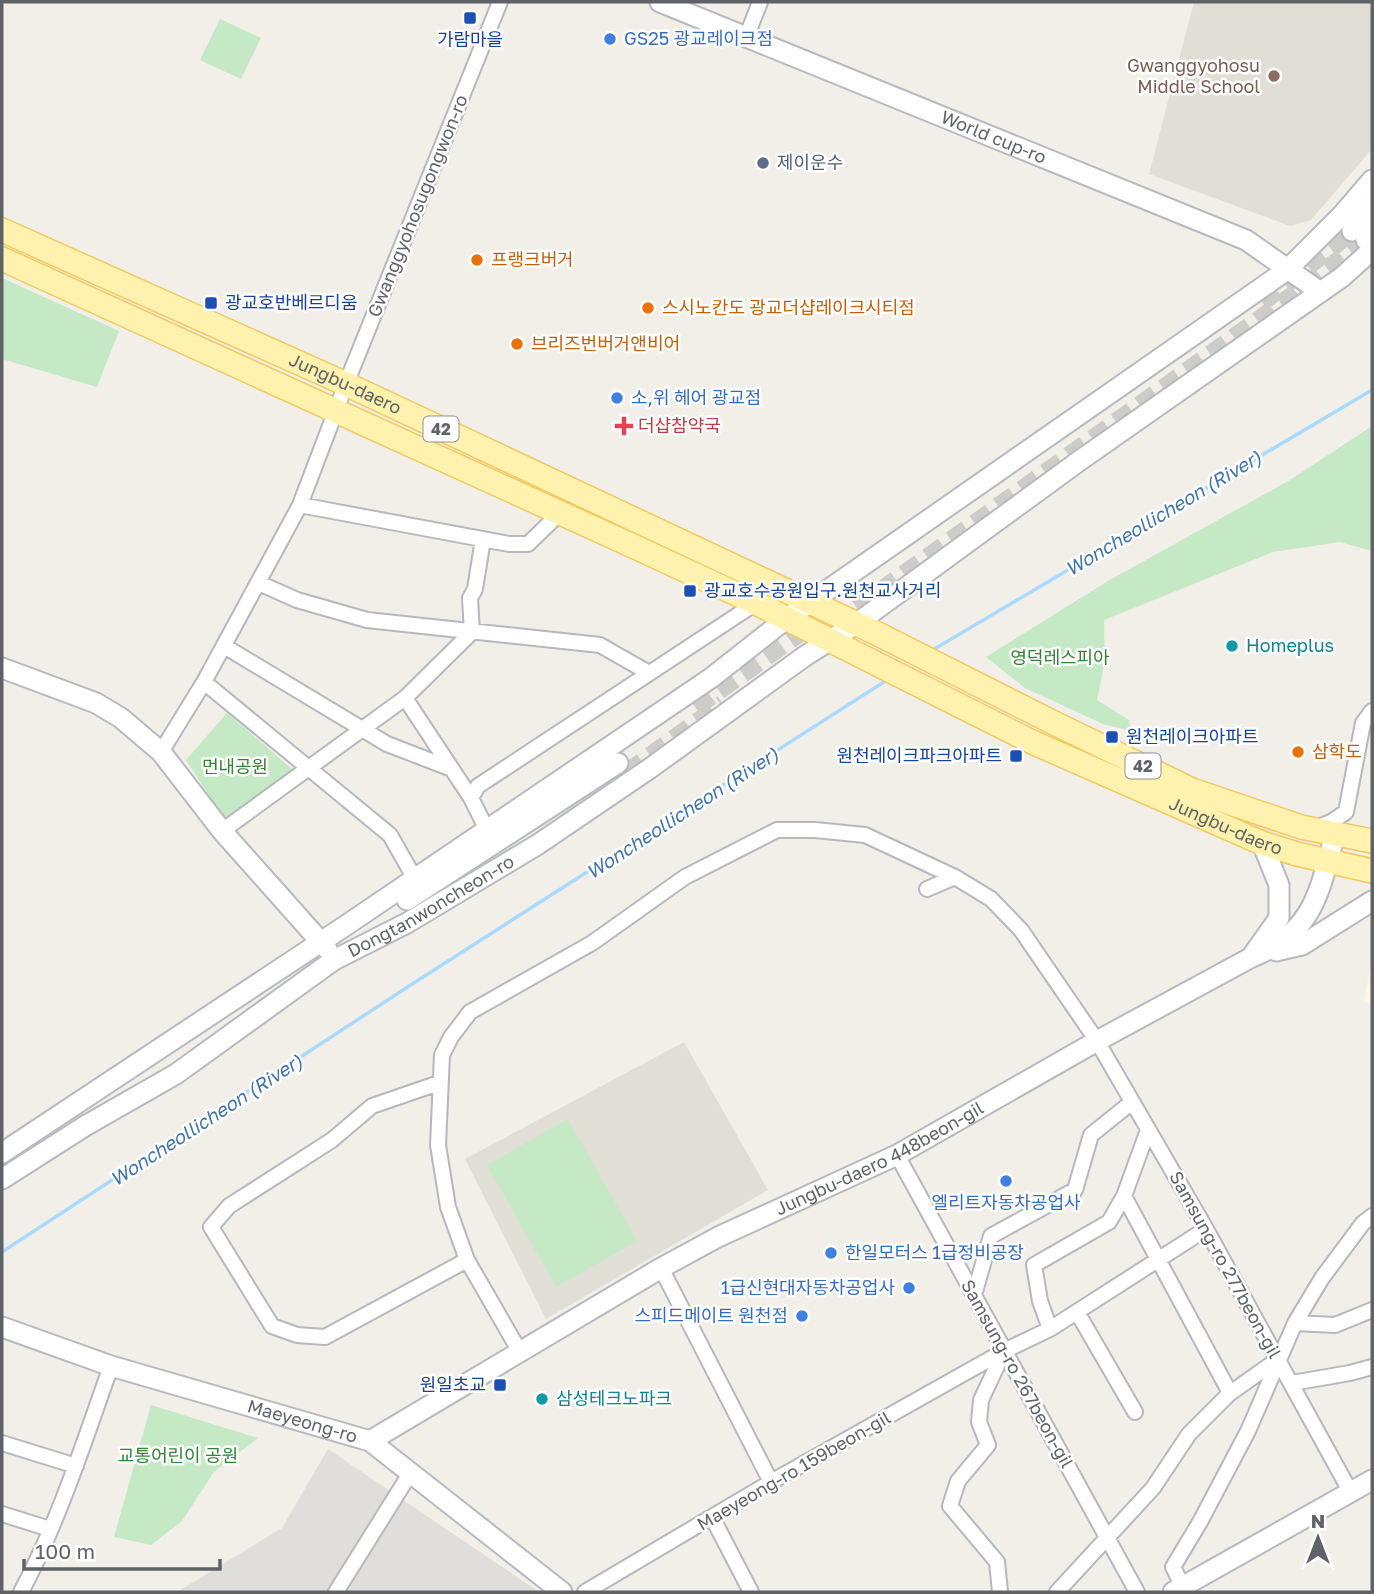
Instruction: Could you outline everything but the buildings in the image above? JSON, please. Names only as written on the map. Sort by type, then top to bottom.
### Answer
[{"type":"main road","name":"World cup-ro","points":[[660,2],[1247,240],[1319,291]]},
{"type":"main road","name":"Dongtanwoncheon-ro","points":[[2,1153],[415,879],[711,678],[786,619],[1287,270],[1342,215],[1372,180]]},
{"type":"main road","name":"Dongtanwoncheon-ro","points":[[2,1179],[85,1126],[176,1074],[334,960],[407,923],[537,845],[866,629],[1079,461],[1342,276],[1366,238],[1372,206]]},
{"type":"main road","name":"Jungbu-daero","points":[[2,230],[346,384],[866,629],[1192,790],[1312,830],[1368,841]]},
{"type":"main road","name":"Jungbu-daero","points":[[2,260],[756,603],[1032,742],[1262,843],[1372,871]]},
{"type":"main road","points":[[2,667],[96,703],[121,718],[161,752],[222,831],[321,940],[334,960],[622,768],[396,907],[321,940]]},
{"type":"main road","name":"Jungbu-daero 448beon-gil","points":[[370,1441],[661,1268],[718,1237],[897,1155],[1097,1041],[1252,957],[1272,949],[1294,933],[1315,903],[1335,834]]},
{"type":"main road","points":[[1252,957],[1279,918],[1279,885],[1262,843]]},
{"type":"main road","points":[[1252,957],[1302,944],[1372,901]]},
{"type":"main road","name":"Maeyeong-ro","points":[[2,1327],[110,1366],[370,1441],[562,1592]]},
{"type":"main road","points":[[1176,1591],[1372,1480]]},
{"type":"street","name":"Gwanggyohosugongwon-ro","points":[[161,752],[204,682],[300,505],[500,2]]},
{"type":"street","points":[[746,38],[760,2]]},
{"type":"street","points":[[300,505],[509,544],[528,544],[560,513]]},
{"type":"street","points":[[222,831],[405,698],[471,632],[470,598],[475,589],[483,539]]},
{"type":"street","points":[[259,583],[297,600],[367,620],[600,645],[649,673]]},
{"type":"street","points":[[471,798],[478,786],[756,603]]},
{"type":"street","points":[[224,646],[387,744],[452,769]]},
{"type":"street","points":[[204,682],[390,835],[415,879]]},
{"type":"street","points":[[405,698],[471,798],[487,830]]},
{"type":"street","points":[[1368,841],[1353,828],[1346,812],[1363,723],[1372,711]]},
{"type":"street","points":[[1312,830],[1346,812]]},
{"type":"street","name":"Samsung-ro 277beon-gil","points":[[520,1352],[467,1260],[448,1207],[438,1145],[439,1083],[442,1055],[451,1037],[470,1012],[592,943],[685,877],[777,830],[816,830],[864,835],[955,877],[991,899],[1021,929],[1097,1041],[1206,1229],[1350,1491]]},
{"type":"street","points":[[927,889],[955,877]]},
{"type":"street","points":[[439,1083],[372,1106],[332,1140],[229,1206],[211,1227],[272,1326],[297,1335],[326,1337],[467,1260]]},
{"type":"street","points":[[974,1295],[991,1236],[1075,1190],[1091,1135],[1132,1102]]},
{"type":"street","points":[[1050,1329],[1040,1301],[1034,1265],[1110,1222],[1124,1196],[1148,1130]]},
{"type":"street","name":"Samsung-ro 267beon-gil","points":[[897,1155],[1137,1592]]},
{"type":"street","points":[[1124,1196],[1230,1393]]},
{"type":"street","points":[[1176,1591],[1173,1567],[1248,1431],[1295,1323],[1322,1278],[1363,1223],[1372,1216]]},
{"type":"street","name":"Maeyeong-ro 159beon-gil","points":[[585,1592],[771,1482],[1004,1351],[1050,1329],[1206,1229]]},
{"type":"street","points":[[661,1268],[771,1482]]},
{"type":"street","points":[[1295,1323],[1335,1325],[1372,1310]]},
{"type":"street","points":[[1077,1312],[1135,1412]]},
{"type":"street","points":[[1000,1592],[997,1562],[950,1506],[958,1481],[988,1445],[979,1422],[981,1400],[1004,1351]]},
{"type":"street","points":[[1057,1592],[1153,1488],[1189,1433],[1230,1393],[1278,1359]]},
{"type":"street","points":[[20,1592],[76,1466],[110,1366]]},
{"type":"street","points":[[1292,1383],[1372,1367]]},
{"type":"street","points":[[2,1443],[76,1466]]},
{"type":"street","points":[[336,1592],[411,1472]]},
{"type":"street","points":[[2,1514],[50,1529]]},
{"type":"street","points":[[712,1517],[751,1592]]},
{"type":"shaded area","name":"Gwanggyohosu Middle School","points":[[1194,2],[1372,2],[1372,149],[1311,220],[1290,226],[1149,174]]},
{"type":"shaded area","points":[[1372,957],[1372,1005],[1364,1002]]},
{"type":"shaded area","points":[[684,1042],[768,1190],[546,1319],[465,1159]]},
{"type":"shaded area","points":[[328,1449],[539,1592],[177,1592],[282,1528]]},
{"type":"green space","points":[[220,19],[261,38],[241,79],[200,60]]},
{"type":"green space","points":[[2,278],[119,331],[97,387],[2,359]]},
{"type":"green space","name":"영덕레스피아","points":[[1372,426],[1372,551],[1340,542],[1273,552],[1104,620],[1105,660],[1097,700],[1129,720],[1131,731],[1103,724],[1025,688],[986,657],[1108,581],[1290,480]]},
{"type":"green space","name":"먼내공원","points":[[227,713],[292,769],[225,820],[186,760]]},
{"type":"green space","points":[[568,1119],[637,1241],[556,1287],[487,1165]]},
{"type":"green space","name":"교통어린이 공원","points":[[151,1405],[258,1438],[214,1472],[182,1521],[151,1545],[114,1537]]},
{"type":"waterway","name":"Woncheollicheon (River)","points":[[931,651],[1372,390]]},
{"type":"waterway","name":"Woncheollicheon (River)","points":[[2,1252],[406,988],[887,680]]},
{"type":"tunnel","points":[[1262,302],[1352,231]]},
{"type":"tunnel","points":[[810,642],[1291,297],[1366,240]]},
{"type":"tunnel","points":[[695,707],[816,621]]},
{"type":"tunnel","points":[[627,773],[723,704]]},
{"type":"place","name":"가람마을","points":[[470,18]]},
{"type":"place","name":"GS25 광교레이크점","points":[[610,39]]},
{"type":"place","name":"Gwanggyohosu Middle School","points":[[1274,76]]},
{"type":"place","name":"제이운수","points":[[763,163]]},
{"type":"place","name":"프랭크버거","points":[[477,260]]},
{"type":"place","name":"광교호반베르디움","points":[[211,303]]},
{"type":"place","name":"스시노칸도 광교더샵레이크시티점","points":[[648,308]]},
{"type":"place","name":"브리즈번버거앤비어","points":[[517,344]]},
{"type":"place","name":"소,위 헤어 광교점","points":[[617,398]]},
{"type":"place","name":"더샵참약국","points":[[624,426]]},
{"type":"place","name":"광교호수공원입구.원천교사거리","points":[[690,591]]},
{"type":"place","name":"Homeplus","points":[[1232,646]]},
{"type":"place","name":"원천레이크아파트","points":[[1112,737]]},
{"type":"place","name":"삼학도","points":[[1298,752]]},
{"type":"place","name":"원천레이크파크아파트","points":[[1016,756]]},
{"type":"place","name":"엘리트자동차공업사","points":[[1006,1181]]},
{"type":"place","name":"한일모터스 1급정비공장","points":[[831,1253]]},
{"type":"place","name":"1급신현대자동차공업사","points":[[909,1288]]},
{"type":"place","name":"스피드메이트 원천점","points":[[802,1316]]},
{"type":"place","name":"원일초교","points":[[500,1385]]},
{"type":"place","name":"삼성테크노파크","points":[[542,1399]]}]
